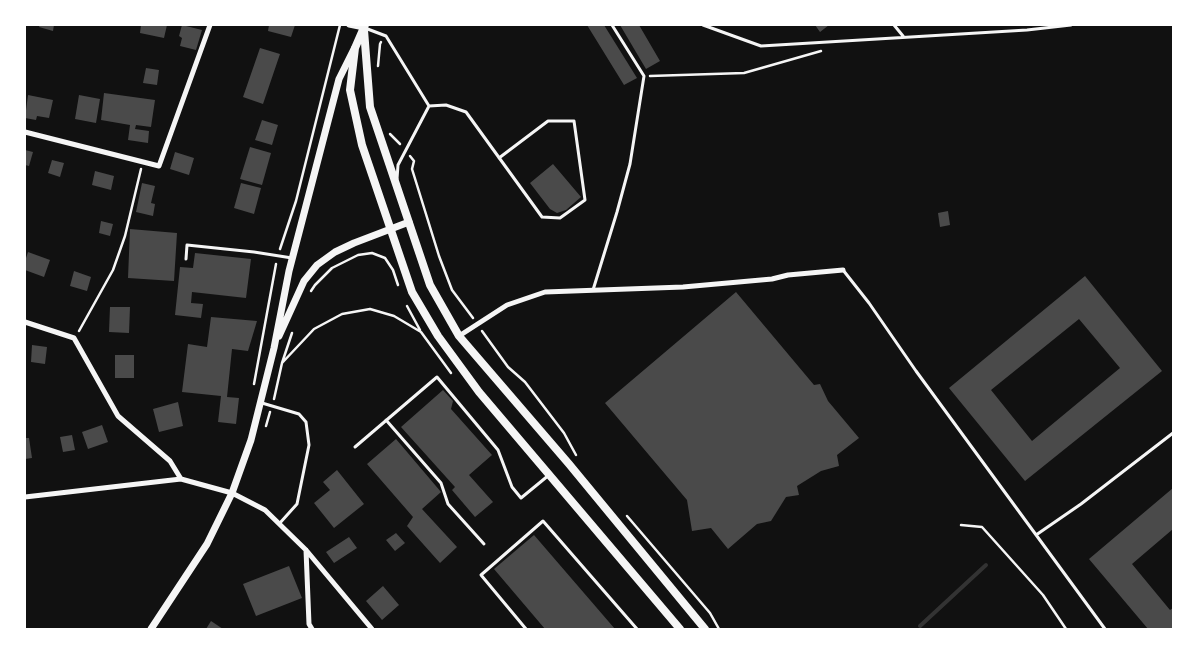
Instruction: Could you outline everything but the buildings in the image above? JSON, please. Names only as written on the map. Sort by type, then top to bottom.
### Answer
[{"type":"main road","points":[[365,26],[354,48],[350,90],[362,145],[412,292],[438,336],[479,392],[680,629]]},
{"type":"main road","points":[[365,26],[370,107],[430,286],[458,336],[569,464],[705,629]]},
{"type":"street","points":[[25,132],[159,166],[210,25]]},
{"type":"street","points":[[349,25],[365,26]]},
{"type":"street","points":[[151,629],[207,544],[232,493],[251,440],[274,348],[292,258],[339,79],[354,48]]},
{"type":"street","points":[[274,348],[304,281],[317,265],[335,252],[409,222]]},
{"type":"street","points":[[458,336],[507,305],[545,292],[683,287],[843,270]]},
{"type":"street","points":[[25,322],[74,338],[118,416],[170,461],[181,479]]},
{"type":"street","points":[[25,497],[181,479],[232,493],[265,510],[306,550],[372,629]]},
{"type":"street","points":[[306,550],[309,624],[312,629]]},
{"type":"lane","points":[[592,290],[630,164],[644,76],[612,25]]},
{"type":"lane","points":[[703,25],[761,46],[1027,30],[1072,25]]},
{"type":"lane","points":[[894,25],[903,36]]},
{"type":"lane","points":[[1026,25],[1027,30]]},
{"type":"lane","points":[[365,26],[386,36],[429,106]]},
{"type":"lane","points":[[429,106],[446,105],[466,112],[499,158],[542,217],[560,218],[585,200],[574,121],[548,121],[499,158]]},
{"type":"lane","points":[[396,185],[398,166],[429,106]]},
{"type":"lane","points":[[186,259],[188,245],[292,258]]},
{"type":"lane","points":[[843,270],[869,303],[916,371],[1105,629]]},
{"type":"lane","points":[[355,447],[437,377],[498,450],[512,487],[521,498],[549,475]]},
{"type":"lane","points":[[261,403],[299,414],[306,422],[309,445],[297,504],[279,524]]},
{"type":"lane","points":[[386,420],[441,483],[448,504],[484,544]]},
{"type":"lane","points":[[1036,535],[1081,504],[1173,433]]},
{"type":"lane","points":[[526,629],[481,575],[543,522],[636,629]]},
{"type":"path","points":[[253,388],[278,256],[296,201],[340,25]]},
{"type":"path","points":[[378,68],[380,44],[386,36]]},
{"type":"path","points":[[644,76],[744,73],[830,48]]},
{"type":"path","points":[[390,134],[414,161],[412,169],[452,290],[508,368],[525,382],[564,433],[578,459]]},
{"type":"path","points":[[74,338],[112,270],[125,236],[142,163]]},
{"type":"path","points":[[307,298],[315,284],[332,268],[358,256],[372,253],[384,258],[393,270],[400,289]]},
{"type":"path","points":[[404,298],[421,332]]},
{"type":"path","points":[[263,433],[272,406],[282,363],[294,328]]},
{"type":"path","points":[[961,525],[982,527],[1044,595],[1066,629]]},
{"type":"waterway","points":[[920,626],[986,565]]}]
